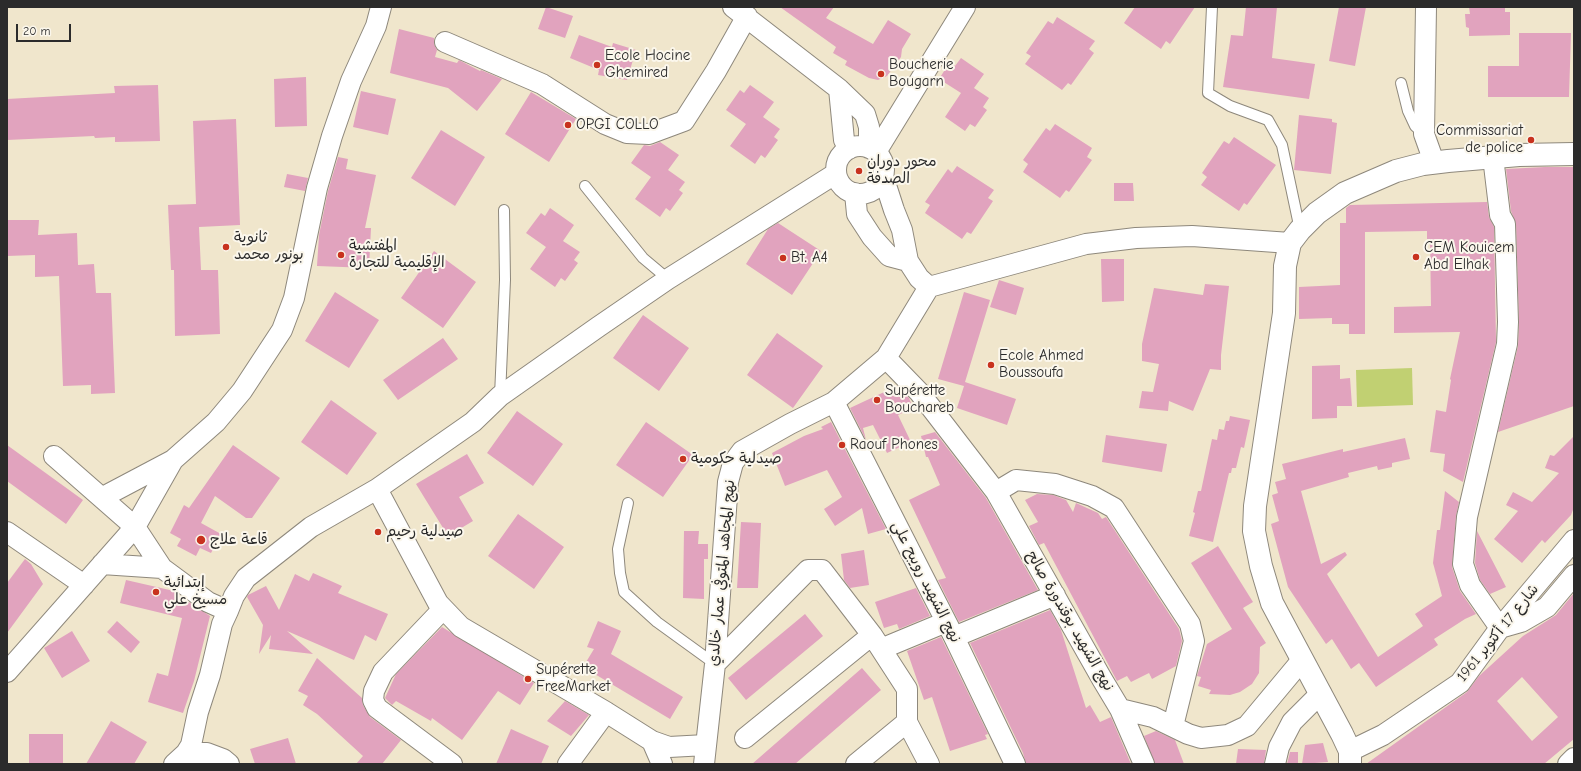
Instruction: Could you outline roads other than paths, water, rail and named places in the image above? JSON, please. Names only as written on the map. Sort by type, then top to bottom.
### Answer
[{"type":"main road","points":[[1350,758],[1321,693],[1272,603],[1261,566],[1254,531],[1255,506],[1284,312],[1285,266],[1295,236],[1317,213],[1345,194],[1396,171],[1434,162],[1493,157],[1574,154]]},
{"type":"street","points":[[103,497],[173,460],[216,422],[237,397],[265,359],[282,330],[294,298],[317,188],[332,136],[351,80],[376,26],[381,7]]},
{"type":"street","points":[[873,150],[965,7]]},
{"type":"street","points":[[1426,7],[1424,134],[1434,162]]},
{"type":"street","points":[[445,42],[542,84],[605,124],[627,133],[649,134],[684,121],[716,71],[740,12],[839,89],[865,114],[870,127],[873,150]]},
{"type":"street","points":[[839,89],[844,140],[849,149]]},
{"type":"street","points":[[180,759],[191,745],[198,712],[210,675],[222,624],[234,596],[246,578],[311,527],[378,489],[473,422],[500,396],[668,279],[835,174],[841,156],[849,149],[861,146],[873,150],[881,158],[884,165],[883,176],[902,230],[908,262],[919,278],[929,287],[1086,244],[1100,242],[1136,238],[1192,236],[1295,236]]},
{"type":"street","points":[[1493,157],[1500,215],[1504,221],[1508,322],[1507,344],[1467,516],[1463,564],[1470,585],[1500,628],[1521,622],[1546,607],[1574,575]]},
{"type":"street","points":[[835,174],[842,185],[855,193],[863,194],[877,187],[883,176]]},
{"type":"street","points":[[855,193],[858,214],[872,237],[889,256],[908,262]]},
{"type":"street","name":"نهج المجاهد المتوفي عمار خالدي","points":[[705,755],[715,664],[728,482],[733,462],[742,451],[757,441],[834,402],[886,358],[929,287]]},
{"type":"street","name":"نهج الشهيد بوقندورة صالح","points":[[886,358],[919,392],[996,492],[1120,709],[1153,717],[1188,734],[1201,738],[1228,735],[1247,726],[1302,660]]},
{"type":"street","name":"نهج الشهيد رويبح علي","points":[[834,402],[950,630],[1015,764]]},
{"type":"street","points":[[54,456],[103,497],[135,527],[162,568],[208,602],[228,610]]},
{"type":"street","points":[[7,672],[135,527],[173,460]]},
{"type":"street","points":[[996,492],[1016,480],[1055,484],[1092,496],[1114,508],[1190,624],[1194,642],[1174,726]]},
{"type":"street","points":[[378,489],[438,603],[461,627],[606,712],[652,741],[669,747],[705,755]]},
{"type":"street","points":[[7,532],[84,585]]},
{"type":"street","name":"شارع 17 أكتوبر 1961","points":[[1350,758],[1460,683],[1500,628],[1574,540]]},
{"type":"street","points":[[102,564],[162,568]]},
{"type":"street","points":[[715,664],[808,570],[822,570],[876,642],[907,689],[907,722],[929,764]]},
{"type":"street","points":[[745,738],[876,642],[950,630],[1055,596]]},
{"type":"street","points":[[443,609],[383,672],[374,691],[373,700],[377,708],[452,764]]},
{"type":"street","points":[[1275,764],[1279,747],[1292,722],[1321,693]]},
{"type":"street","points":[[1120,709],[1144,764]]},
{"type":"street","points":[[568,764],[606,712]]},
{"type":"street","points":[[856,764],[907,722]]},
{"type":"street","points":[[652,741],[662,764]]},
{"type":"street","points":[[180,759],[207,753],[223,759],[229,764]]},
{"type":"street","points":[[1568,764],[1574,758]]},
{"type":"lane","points":[[1212,7],[1208,93],[1230,106],[1268,120],[1282,145],[1295,236]]},
{"type":"lane","points":[[1401,83],[1408,111],[1415,126],[1424,134]]},
{"type":"lane","points":[[585,186],[643,258],[668,279]]},
{"type":"lane","points":[[500,396],[505,280],[504,210]]},
{"type":"lane","points":[[628,503],[618,548],[620,573],[624,592],[657,622],[715,664]]},
{"type":"place","name":"Ecole Hocine Ghemired","points":[[597,65]]},
{"type":"place","name":"Boucherie Bougarn","points":[[881,74]]},
{"type":"place","name":"OPGI COLLO","points":[[568,125]]},
{"type":"place","name":"Commissariat de police","points":[[1531,140]]},
{"type":"place","name":"محور دوران الصدفة","points":[[859,171]]},
{"type":"place","name":"ثانوية بونور محمد","points":[[226,247]]},
{"type":"place","name":"المفتشية الإقليمية للتجارة","points":[[341,255]]},
{"type":"place","name":"CEM Kouicem Abd Elhak","points":[[1416,257]]},
{"type":"place","name":"Bt. A4","points":[[783,258]]},
{"type":"place","name":"Ecole Ahmed Boussoufa","points":[[991,365]]},
{"type":"place","name":"Supérette Bouchareb","points":[[877,400]]},
{"type":"place","name":"Raouf Phones","points":[[842,445]]},
{"type":"place","name":"صيدلية حكومية","points":[[683,459]]},
{"type":"place","name":"صيدلية رحيم","points":[[378,532]]},
{"type":"place","name":"قاعة علاج","points":[[201,540]]},
{"type":"place","name":"إبتدائية مسيخ علي","points":[[156,592]]},
{"type":"place","name":"Supérette FreeMarket","points":[[528,679]]}]
